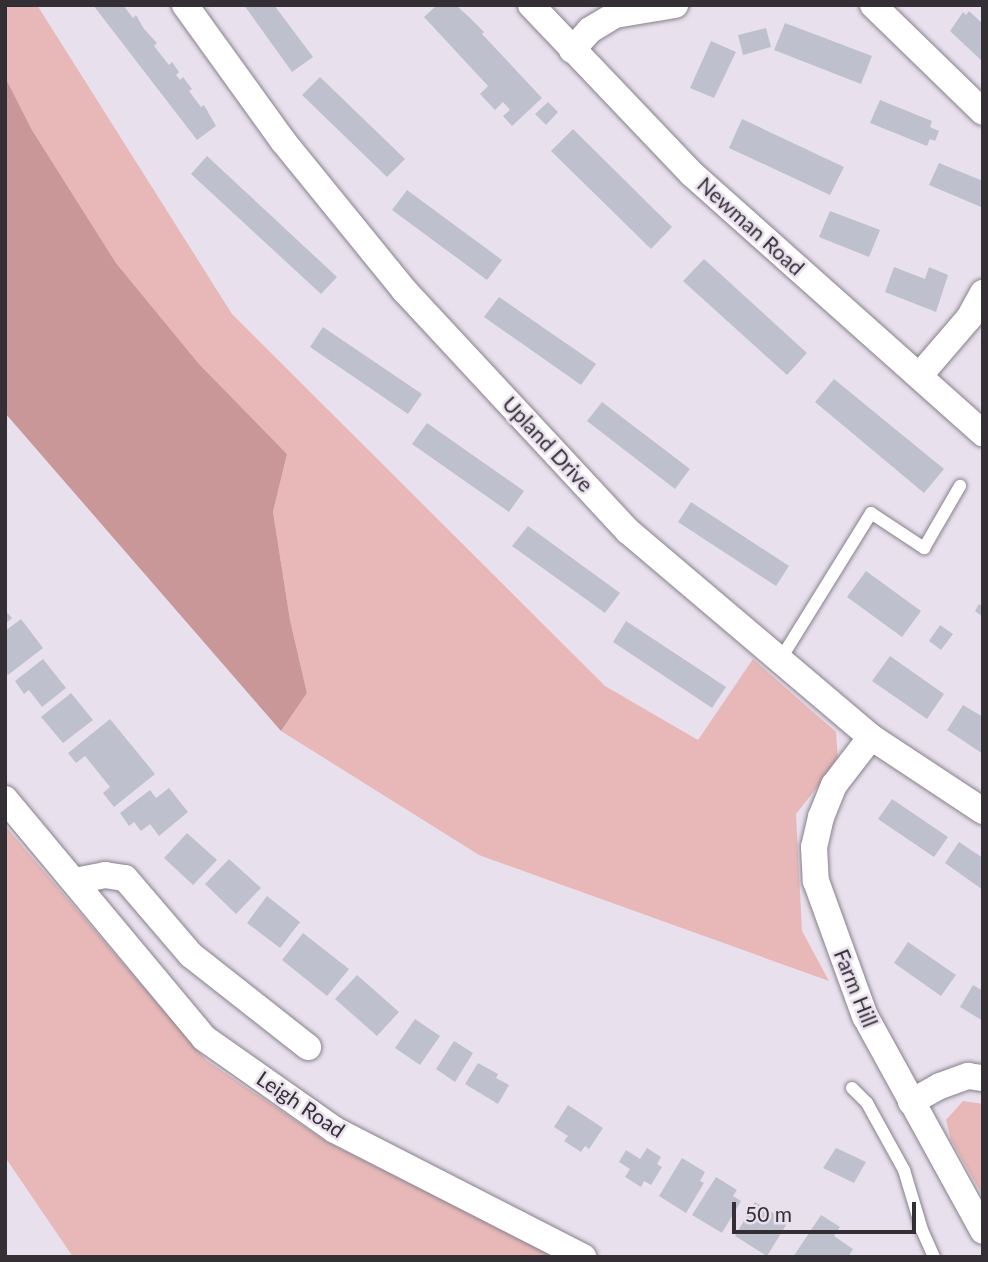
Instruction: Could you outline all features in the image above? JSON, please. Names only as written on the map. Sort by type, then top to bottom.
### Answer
[{"type":"street","name":"Upland Drive","points":[[185,5],[283,141],[404,290],[628,531],[871,737],[983,811]]},
{"type":"street","name":"Newman Road","points":[[531,5],[692,174],[983,433]]},
{"type":"street","points":[[572,50],[590,30],[615,15],[676,5]]},
{"type":"street","points":[[873,5],[983,113]]},
{"type":"street","points":[[920,376],[969,318],[983,293]]},
{"type":"street","name":"Farm Hill","points":[[871,737],[834,785],[821,817],[814,847],[816,881],[865,1016],[983,1231]]},
{"type":"street","name":"Leigh Road","points":[[5,799],[204,1038],[335,1130],[583,1257]]},
{"type":"street","points":[[75,881],[105,875],[125,878],[191,955],[308,1047]]},
{"type":"street","points":[[911,1102],[940,1086],[968,1076],[983,1078]]},
{"type":"lane","points":[[780,660],[871,513],[924,548],[960,486]]},
{"type":"lane","points":[[852,1088],[867,1103],[904,1170],[922,1230],[934,1257]]},
{"type":"shaded area","points":[[5,5],[37,5],[232,314],[605,686],[698,740],[753,659],[836,732],[838,761],[796,814],[802,931],[829,981],[479,855],[281,731],[307,693],[290,620],[273,512],[287,454],[199,364],[116,263],[32,130],[5,77]]},
{"type":"shaded area","points":[[5,77],[32,130],[116,263],[199,364],[287,454],[273,512],[290,620],[307,693],[281,731],[5,413]]},
{"type":"shaded area","points":[[5,826],[206,1060],[327,1142],[557,1257],[73,1257],[5,1157]]},
{"type":"shaded area","points":[[963,1101],[983,1104],[983,1196],[951,1140],[946,1120]]},
{"type":"building","points":[[93,5],[123,5],[133,18],[136,15],[157,43],[154,46],[169,65],[172,62],[179,72],[176,75],[180,80],[183,77],[192,89],[189,91],[201,107],[204,105],[216,126],[197,140]]},
{"type":"building","points":[[244,5],[274,5],[313,57],[292,72]]},
{"type":"building","points":[[437,5],[456,5],[484,32],[482,34],[542,98],[512,126],[503,116],[510,110],[503,102],[495,110],[480,94],[488,86],[424,17]]},
{"type":"building","points":[[969,11],[983,24],[983,62],[950,31],[963,12],[966,15]]},
{"type":"building","points":[[785,23],[872,56],[861,84],[774,50]]},
{"type":"building","points":[[766,28],[771,47],[743,55],[738,35]]},
{"type":"building","points":[[711,41],[736,52],[714,98],[690,88]]},
{"type":"building","points":[[320,77],[405,159],[387,177],[302,95]]},
{"type":"building","points":[[880,100],[932,121],[930,127],[939,131],[935,141],[930,139],[927,146],[870,123]]},
{"type":"building","points":[[548,102],[558,112],[546,125],[535,114]]},
{"type":"building","points":[[742,119],[844,167],[830,195],[729,148]]},
{"type":"building","points":[[573,129],[672,227],[651,249],[551,151]]},
{"type":"building","points":[[207,156],[337,277],[321,294],[191,174]]},
{"type":"building","points":[[939,163],[983,181],[981,207],[929,185]]},
{"type":"building","points":[[407,190],[502,260],[487,280],[392,210]]},
{"type":"building","points":[[830,211],[880,230],[869,257],[819,237]]},
{"type":"building","points":[[704,259],[807,353],[787,375],[683,281]]},
{"type":"building","points":[[894,267],[925,279],[929,267],[948,275],[936,312],[885,292]]},
{"type":"building","points":[[499,297],[596,364],[581,385],[484,317]]},
{"type":"building","points":[[323,327],[422,394],[408,414],[310,347]]},
{"type":"building","points":[[834,379],[944,469],[924,493],[815,402]]},
{"type":"building","points":[[602,402],[690,469],[675,489],[587,421]]},
{"type":"building","points":[[427,423],[524,491],[509,512],[412,444]]},
{"type":"building","points":[[691,502],[789,566],[776,586],[678,522]]},
{"type":"building","points":[[528,526],[620,593],[605,613],[512,546]]},
{"type":"building","points":[[866,571],[921,611],[902,637],[847,597]]},
{"type":"building","points":[[979,604],[983,606],[983,617],[975,611]]},
{"type":"building","points":[[5,610],[12,618],[5,624]]},
{"type":"building","points":[[21,619],[43,648],[8,675],[5,671],[5,631]]},
{"type":"building","points":[[626,621],[726,687],[712,708],[613,642]]},
{"type":"building","points":[[940,625],[953,634],[941,650],[929,641]]},
{"type":"building","points":[[890,656],[944,694],[927,719],[872,681]]},
{"type":"building","points":[[43,659],[66,688],[42,707],[29,690],[24,694],[15,681]]},
{"type":"building","points":[[71,693],[93,720],[63,743],[41,717]]},
{"type":"building","points":[[963,705],[983,717],[983,754],[947,730]]},
{"type":"building","points":[[110,719],[155,774],[114,807],[103,793],[110,787],[85,756],[76,763],[68,753]]},
{"type":"building","points":[[169,788],[188,812],[159,836],[150,824],[141,831],[134,822],[129,826],[120,813],[150,790],[156,798]]},
{"type":"building","points":[[892,799],[948,837],[934,857],[878,819]]},
{"type":"building","points":[[187,833],[217,860],[193,885],[164,858]]},
{"type":"building","points":[[959,842],[983,858],[983,890],[945,863]]},
{"type":"building","points":[[229,859],[261,888],[236,914],[205,884]]},
{"type":"building","points":[[267,896],[300,922],[280,948],[247,923]]},
{"type":"building","points":[[303,933],[349,969],[327,996],[282,960]]},
{"type":"building","points":[[908,942],[956,975],[941,996],[894,963]]},
{"type":"building","points":[[357,975],[399,1012],[377,1036],[335,999]]},
{"type":"building","points":[[973,985],[983,991],[983,1021],[960,1007]]},
{"type":"building","points":[[415,1019],[440,1036],[420,1065],[395,1048]]},
{"type":"building","points":[[454,1041],[473,1053],[455,1082],[436,1069]]},
{"type":"building","points":[[478,1063],[498,1074],[496,1078],[509,1085],[498,1104],[465,1084]]},
{"type":"building","points":[[568,1105],[603,1128],[589,1149],[585,1146],[581,1152],[564,1141],[568,1136],[554,1127]]},
{"type":"building","points":[[647,1148],[661,1157],[657,1164],[662,1167],[651,1185],[644,1181],[641,1187],[625,1177],[630,1169],[619,1162],[626,1150],[640,1159]]},
{"type":"building","points":[[836,1148],[866,1162],[854,1183],[823,1168]]},
{"type":"building","points":[[682,1158],[705,1172],[700,1181],[704,1183],[686,1213],[659,1196]]},
{"type":"building","points":[[716,1177],[737,1190],[733,1196],[741,1201],[722,1233],[692,1215]]},
{"type":"building","points":[[755,1202],[788,1222],[767,1256],[735,1236]]},
{"type":"building","points":[[821,1215],[840,1227],[834,1236],[853,1249],[848,1257],[793,1257]]}]
